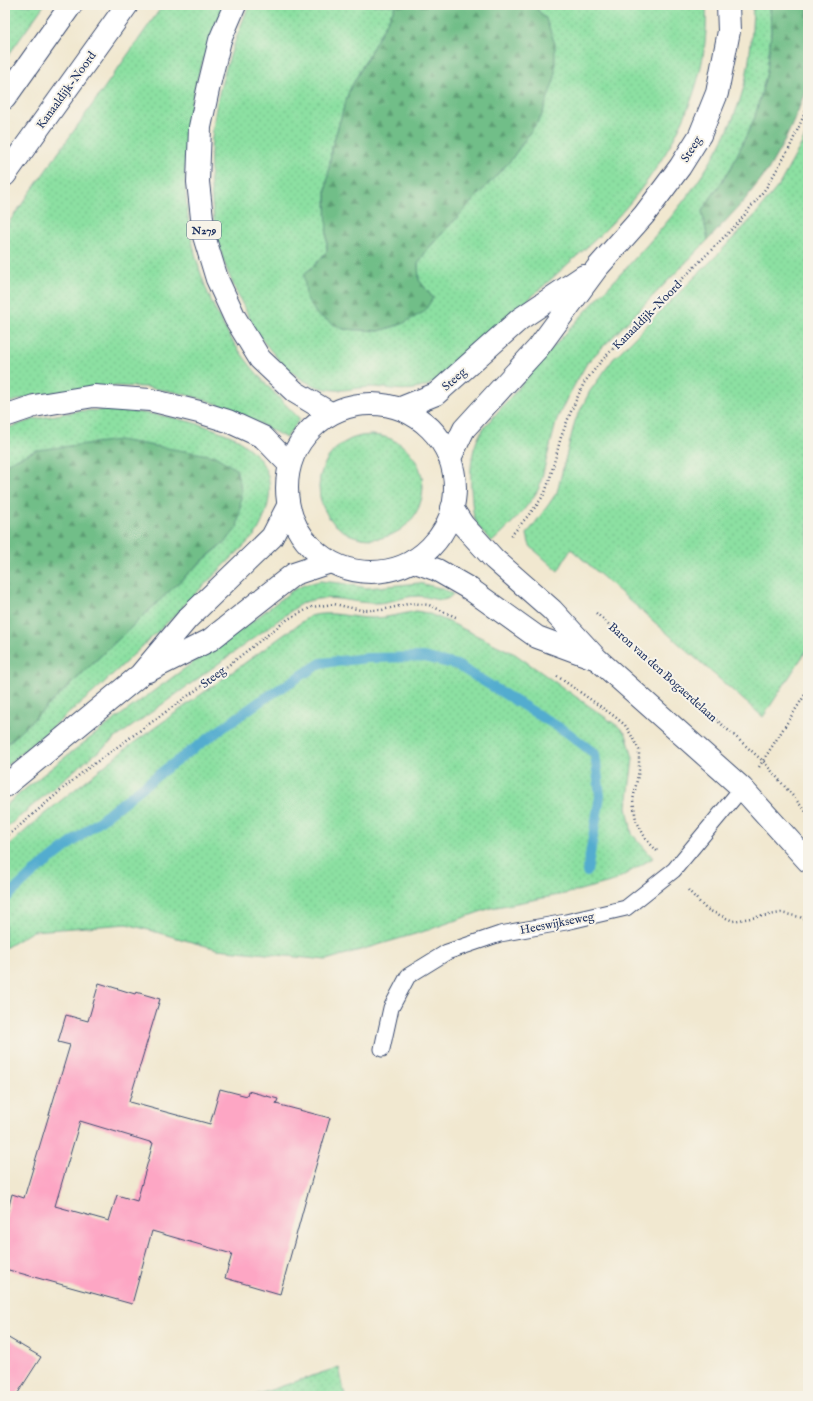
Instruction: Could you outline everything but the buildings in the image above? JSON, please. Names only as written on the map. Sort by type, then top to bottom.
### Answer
[{"type":"main road","points":[[5,98],[71,5]]},
{"type":"main road","name":"Kanaaldijk-Noord","points":[[5,175],[128,5]]},
{"type":"main road","name":"N279","points":[[235,5],[220,40],[200,127],[198,182],[204,236],[217,279],[234,318],[260,359],[295,392],[330,413]]},
{"type":"main road","name":"Steeg","points":[[450,458],[464,429],[538,348],[597,268],[644,215],[680,167],[700,135],[718,93],[729,31],[728,5]]},
{"type":"main road","name":"Steeg","points":[[401,408],[436,394],[520,319],[597,268]]},
{"type":"main road","points":[[5,416],[34,406],[94,396],[150,400],[200,412],[228,421],[263,437],[289,464]]},
{"type":"main road","points":[[365,403],[383,404],[401,408],[417,417],[431,428],[442,442],[450,458],[455,480],[455,492],[447,524],[438,539],[413,561],[393,569],[372,572],[350,570],[330,562],[316,552],[303,539],[294,523],[288,506],[286,485],[289,464],[298,444],[312,426],[330,413],[347,406],[365,403]]},
{"type":"main road","points":[[5,786],[140,675],[188,618],[272,537],[288,506]]},
{"type":"main road","points":[[452,508],[462,525],[494,559],[552,610],[597,659],[742,788],[808,861]]},
{"type":"main road","points":[[413,561],[437,570],[470,589],[537,637],[597,659]]},
{"type":"main road","points":[[140,675],[210,640],[294,574],[330,562]]},
{"type":"lane","name":"Heeswijkseweg","points":[[382,1049],[391,1008],[408,976],[447,952],[500,934],[566,922],[626,908],[674,870],[742,788]]},
{"type":"path","name":"Kanaaldijk-Noord","points":[[515,541],[511,537],[537,505],[545,492],[561,437],[584,383],[603,359],[738,222],[766,188],[789,150],[808,106]]},
{"type":"path","name":"Steeg","points":[[5,838],[84,771],[203,685],[288,619],[312,607],[334,604],[361,610],[382,610],[412,603],[429,605],[464,621]]},
{"type":"path","name":"Baron van den Bogaerdelaan","points":[[591,608],[764,762],[808,814]]},
{"type":"path","points":[[556,676],[625,725],[639,750],[639,770],[634,800],[636,820],[646,839],[674,870],[689,892],[706,909],[733,921],[781,913],[800,917],[808,921]]},
{"type":"path","points":[[764,762],[808,690]]},
{"type":"green space","points":[[5,5],[44,5],[5,60]]},
{"type":"green space","points":[[163,5],[224,5],[199,73],[191,108],[186,143],[185,179],[188,216],[194,251],[205,285],[219,318],[238,349],[252,368],[300,419],[286,438],[238,412],[206,400],[175,392],[145,387],[113,386],[36,395],[5,404],[5,228]]},
{"type":"green space","points":[[249,5],[396,5],[349,91],[332,147],[326,190],[327,251],[315,265],[304,274],[343,329],[379,331],[402,324],[433,298],[419,280],[418,264],[427,250],[511,160],[542,115],[546,19],[533,5],[706,5],[706,36],[701,66],[693,95],[681,124],[667,151],[650,177],[603,232],[436,381],[420,388],[405,390],[374,387],[336,390],[310,384],[292,372],[290,373],[268,347],[256,331],[237,293],[220,251],[214,222],[211,182],[214,121],[217,101],[225,72]]},
{"type":"green space","points":[[396,5],[533,5],[546,19],[555,44],[555,77],[542,115],[511,160],[427,250],[418,264],[419,280],[433,298],[424,312],[402,324],[379,331],[343,329],[317,315],[306,297],[304,274],[315,265],[327,251],[326,190],[332,147],[349,91]]},
{"type":"green space","points":[[753,5],[770,5],[771,33],[767,72],[755,117],[731,168],[702,211],[708,240],[587,363],[557,419],[539,488],[524,510],[492,542],[477,524],[473,510],[471,465],[479,436],[483,429],[560,340],[653,238],[694,187],[712,159],[727,131],[743,89],[750,53]]},
{"type":"green space","points":[[770,5],[808,5],[808,80],[796,116],[785,140],[768,170],[743,202],[708,240],[702,211],[731,168],[755,117],[767,72],[771,33]]},
{"type":"green space","points":[[808,131],[808,648],[763,717],[571,549],[558,571],[531,547],[527,534],[557,492],[575,421],[590,391],[614,358],[756,214],[779,185]]},
{"type":"green space","points":[[112,410],[145,413],[177,419],[209,427],[240,440],[239,441],[256,454],[265,469],[270,488],[267,507],[255,535],[183,606],[184,607],[95,691],[5,767],[5,746],[193,569],[228,540],[240,511],[241,488],[236,469],[37,450],[5,464],[5,429],[35,419],[78,411]]},
{"type":"green space","points":[[371,435],[391,439],[408,450],[419,467],[423,487],[419,507],[408,524],[391,535],[371,539],[351,535],[334,524],[323,507],[319,487],[323,467],[334,450],[351,439]]},
{"type":"green space","points":[[119,440],[215,456],[236,469],[241,488],[240,511],[237,528],[227,540],[193,569],[5,746],[5,464],[37,450]]},
{"type":"green space","points":[[320,581],[367,588],[419,583],[440,588],[453,594],[449,598],[441,600],[418,596],[378,603],[329,598],[302,603],[113,740],[72,772],[5,829],[5,806],[56,764],[216,646],[217,648],[293,590],[304,585]]},
{"type":"green space","points":[[416,611],[427,613],[447,621],[515,654],[619,727],[626,734],[633,758],[627,807],[632,834],[653,858],[614,881],[569,893],[491,908],[422,932],[326,960],[217,949],[127,924],[33,931],[5,948],[5,849],[43,815],[128,747],[310,616],[326,614],[378,618]]},
{"type":"green space","points":[[339,1367],[345,1396],[253,1396]]},
{"type":"waterway","points":[[5,899],[33,873],[167,768],[259,702],[321,663],[368,658],[424,657],[457,665],[568,733],[595,754],[600,796],[587,872]]}]
